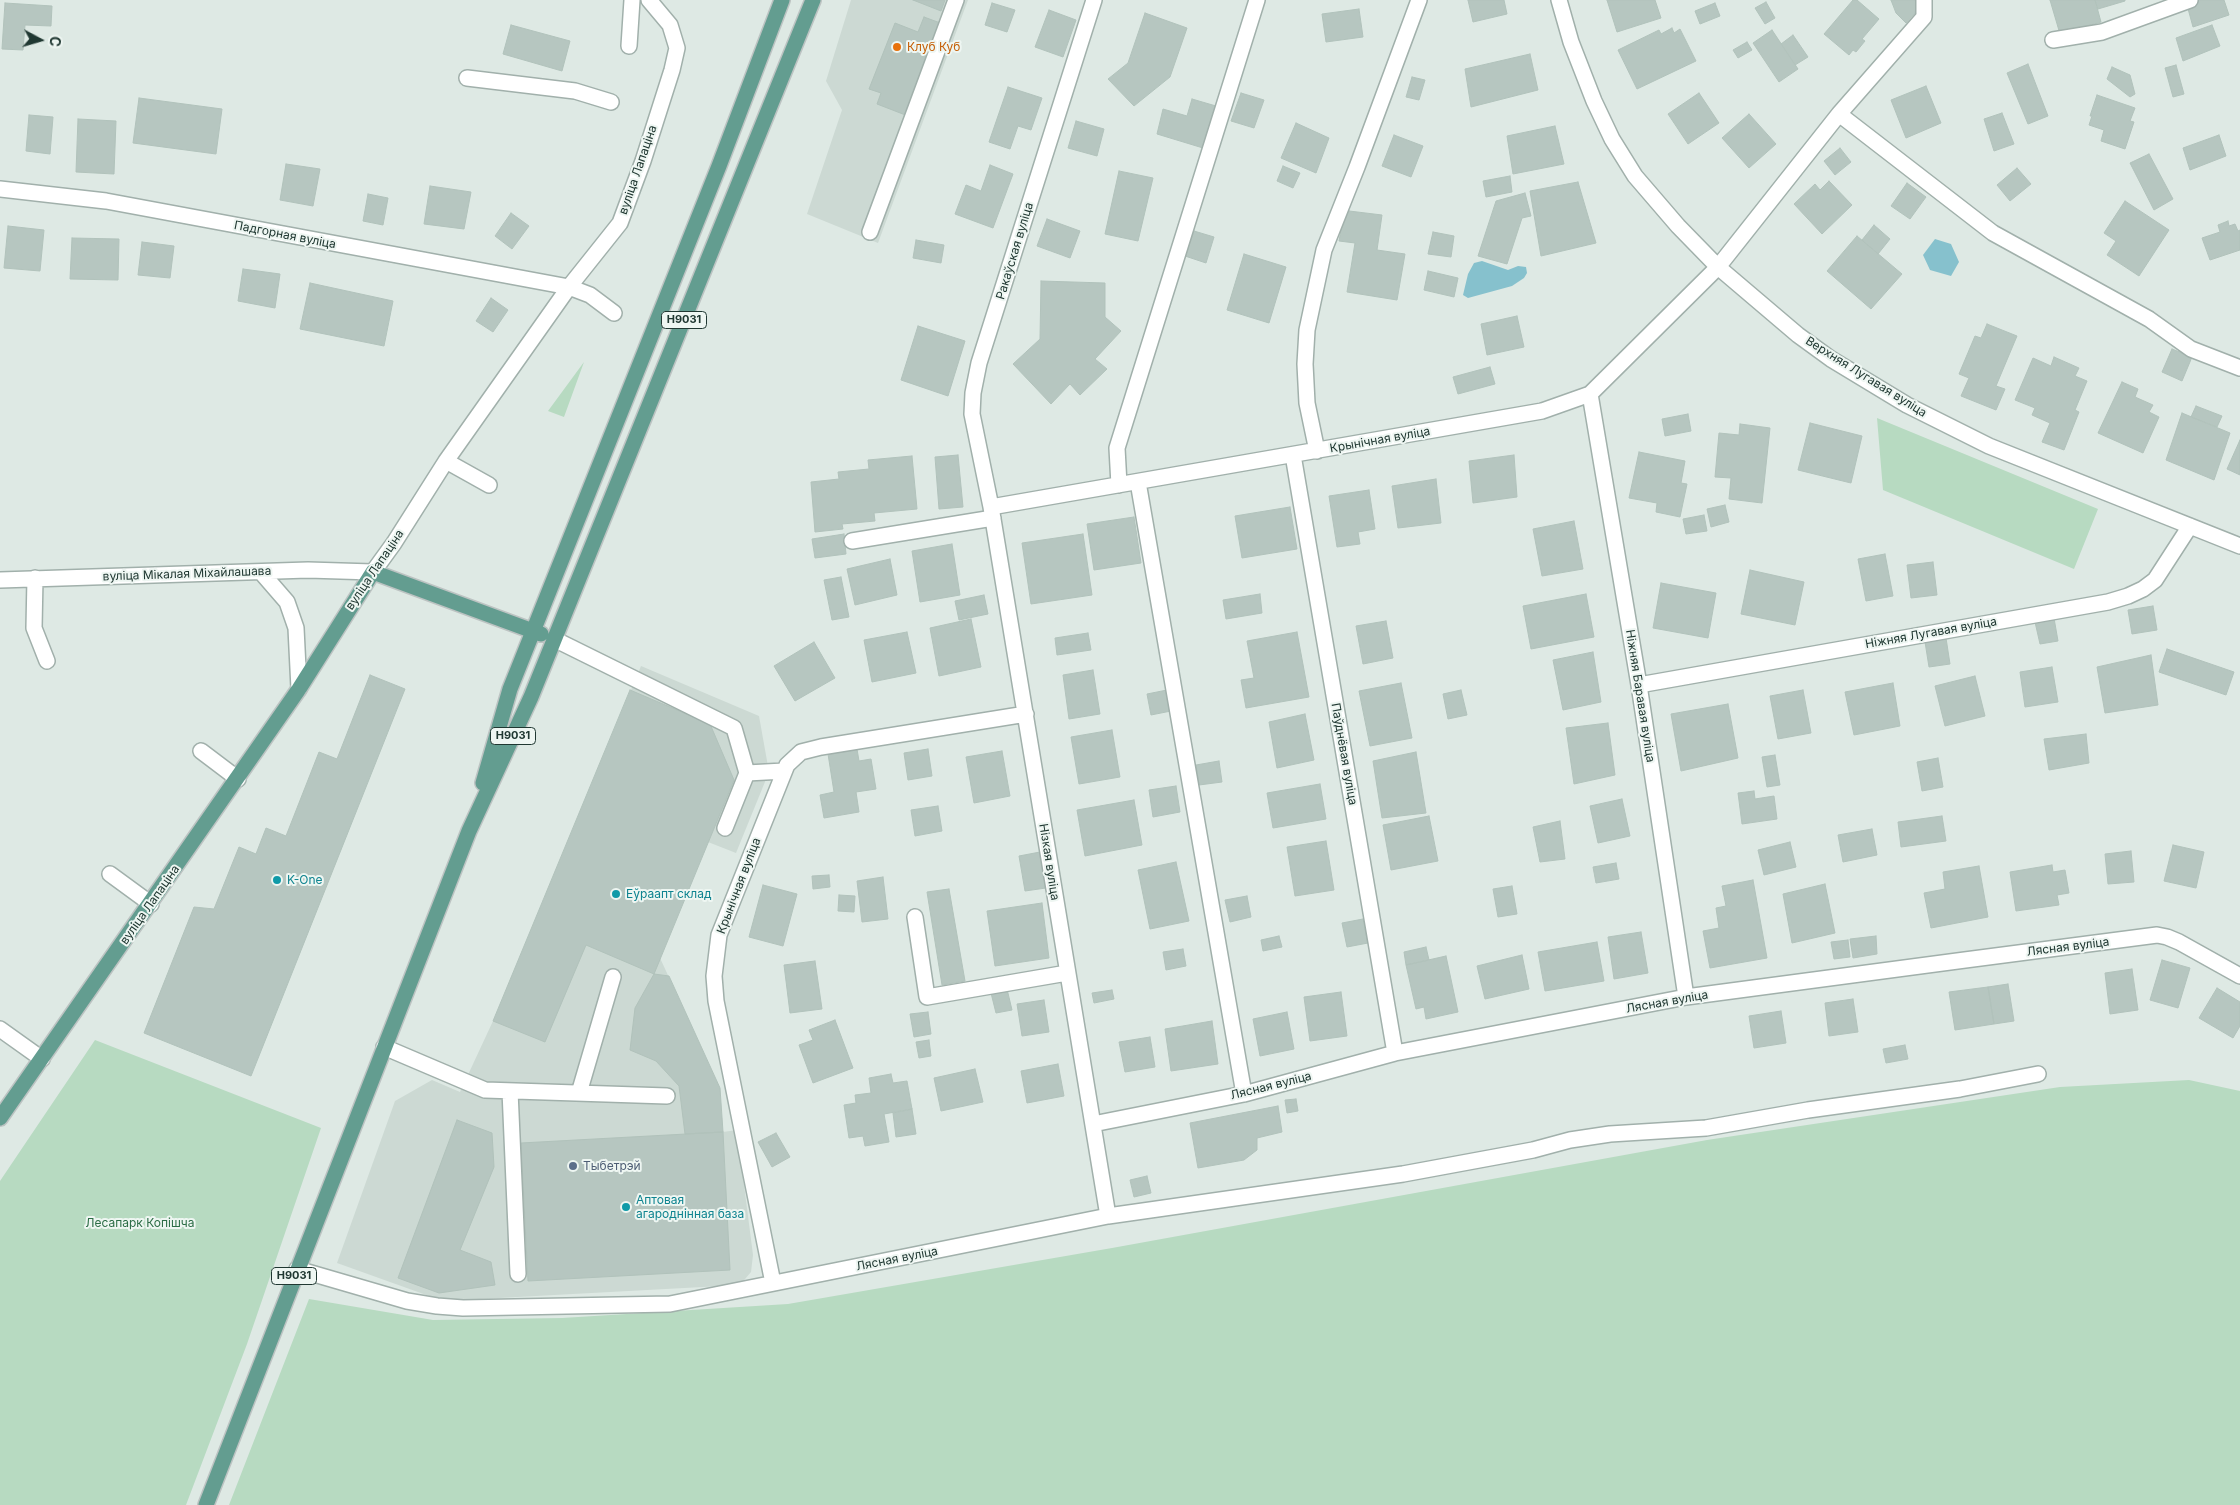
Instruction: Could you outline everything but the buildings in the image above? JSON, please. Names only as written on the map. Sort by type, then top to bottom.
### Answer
[{"type":"main road","name":"Н9031","points":[[469,831],[510,689],[719,166],[782,0]]},
{"type":"main road","name":"Н9031","points":[[206,1505],[469,831],[531,697],[813,0]]},
{"type":"main road","points":[[373,572],[554,639]]},
{"type":"main road","name":"вуліца Лапаціна","points":[[0,1118],[238,779],[299,689],[373,572]]},
{"type":"street","points":[[630,46],[632,0]]},
{"type":"street","name":"вуліца Лапаціна","points":[[373,572],[394,544],[446,461],[569,287],[620,223],[643,161],[672,70],[677,48],[670,25],[649,0]]},
{"type":"street","points":[[870,232],[956,0]]},
{"type":"street","name":"Ракаўская вуліца","points":[[992,512],[972,414],[973,393],[982,354],[1094,0]]},
{"type":"street","points":[[1119,485],[1117,448],[1257,0]]},
{"type":"street","points":[[1317,451],[1307,403],[1305,364],[1307,330],[1324,250],[1357,168],[1418,0]]},
{"type":"street","name":"Верхняя Лугавая вуліца","points":[[1559,0],[1571,42],[1594,101],[1612,139],[1635,176],[1678,226],[1718,267],[1798,335],[1831,359],[1933,419],[1989,446],[2240,546]]},
{"type":"street","name":"Крынічная вуліца","points":[[852,541],[1119,485],[1542,411],[1590,394],[1718,267],[1839,114],[1924,17],[1924,0]]},
{"type":"street","points":[[2053,40],[2102,32],[2190,0]]},
{"type":"street","points":[[468,78],[575,91],[611,102]]},
{"type":"street","points":[[1839,114],[1993,233],[2149,319],[2191,349],[2240,368]]},
{"type":"street","name":"Падгорная вуліца","points":[[0,189],[106,201],[569,287],[590,295],[614,313]]},
{"type":"street","name":"Ніжняя Баравая вуліца","points":[[1590,394],[1639,684],[1686,998]]},
{"type":"street","name":"Паўднёвая вуліца","points":[[1294,455],[1395,1053]]},
{"type":"street","points":[[446,461],[489,485]]},
{"type":"street","points":[[1138,482],[1244,1094]]},
{"type":"street","name":"Нізкая вуліца","points":[[992,512],[1108,1216]]},
{"type":"street","name":"Ніжняя Лугавая вуліца","points":[[1639,684],[2108,602],[2143,589],[2155,580],[2190,526]]},
{"type":"street","name":"вуліца Мікалая Міхайлашава","points":[[0,580],[308,570],[373,572]]},
{"type":"street","points":[[261,572],[287,602],[296,628],[299,689]]},
{"type":"street","points":[[35,578],[34,628],[47,662]]},
{"type":"street","points":[[554,639],[600,660],[734,728],[747,773],[725,828]]},
{"type":"street","name":"Крынічная вуліца","points":[[774,1283],[716,1002],[714,976],[719,935],[784,771],[787,765],[801,752],[1026,714]]},
{"type":"street","points":[[201,751],[238,779]]},
{"type":"street","points":[[747,773],[784,771]]},
{"type":"street","points":[[110,874],[151,904]]},
{"type":"street","points":[[915,917],[927,998],[1067,972]]},
{"type":"street","name":"Лясная вуліца","points":[[1092,1124],[1244,1094],[1395,1053],[1686,998],[2157,936],[2166,936],[2179,942],[2240,976]]},
{"type":"street","points":[[579,1093],[613,977]]},
{"type":"street","points":[[0,1029],[42,1059]]},
{"type":"street","points":[[384,1047],[485,1090],[667,1096]]},
{"type":"street","name":"Лясная вуліца","points":[[297,1268],[407,1301],[464,1308],[670,1304],[724,1295],[774,1283],[1108,1216],[1403,1174],[1533,1150],[1570,1140],[1610,1134],[1706,1128],[1808,1110],[1960,1089],[2038,1074]]},
{"type":"street","points":[[510,1091],[518,1274]]},
{"type":"shaded area","points":[[851,0],[968,0],[878,243],[807,214],[842,110],[826,81]]},
{"type":"shaded area","points":[[641,666],[759,716],[769,772],[736,853],[708,842],[660,958],[720,1088],[723,1132],[737,1130],[753,1255],[751,1272],[740,1285],[443,1301],[337,1263],[395,1101],[432,1080],[460,1092],[493,1021]]},
{"type":"green space","points":[[584,362],[564,417],[548,411]]},
{"type":"green space","points":[[1877,418],[2098,509],[2074,569],[1883,490]]},
{"type":"green space","name":"Лесапарк Копішча","points":[[95,1040],[321,1128],[247,1344],[186,1505],[0,1505],[0,1181]]},
{"type":"green space","points":[[2189,1080],[2240,1091],[2240,1505],[229,1505],[309,1299],[433,1320],[562,1318],[788,1304],[1112,1248],[1707,1140],[2060,1087]]},
{"type":"water","points":[[1935,239],[1951,244],[1959,262],[1951,276],[1930,270],[1923,255]]},
{"type":"water","points":[[1482,261],[1508,270],[1518,266],[1526,267],[1527,273],[1524,278],[1512,286],[1468,298],[1463,295],[1468,274],[1474,263]]},
{"type":"place","name":"Клуб Куб","points":[[897,47]]},
{"type":"place","name":"K-One","points":[[277,880]]},
{"type":"place","name":"Еўраапт склад","points":[[616,894]]},
{"type":"place","name":"Тыбетрэй","points":[[573,1166]]},
{"type":"place","name":"Аптовая агароднінная база","points":[[626,1207]]}]
